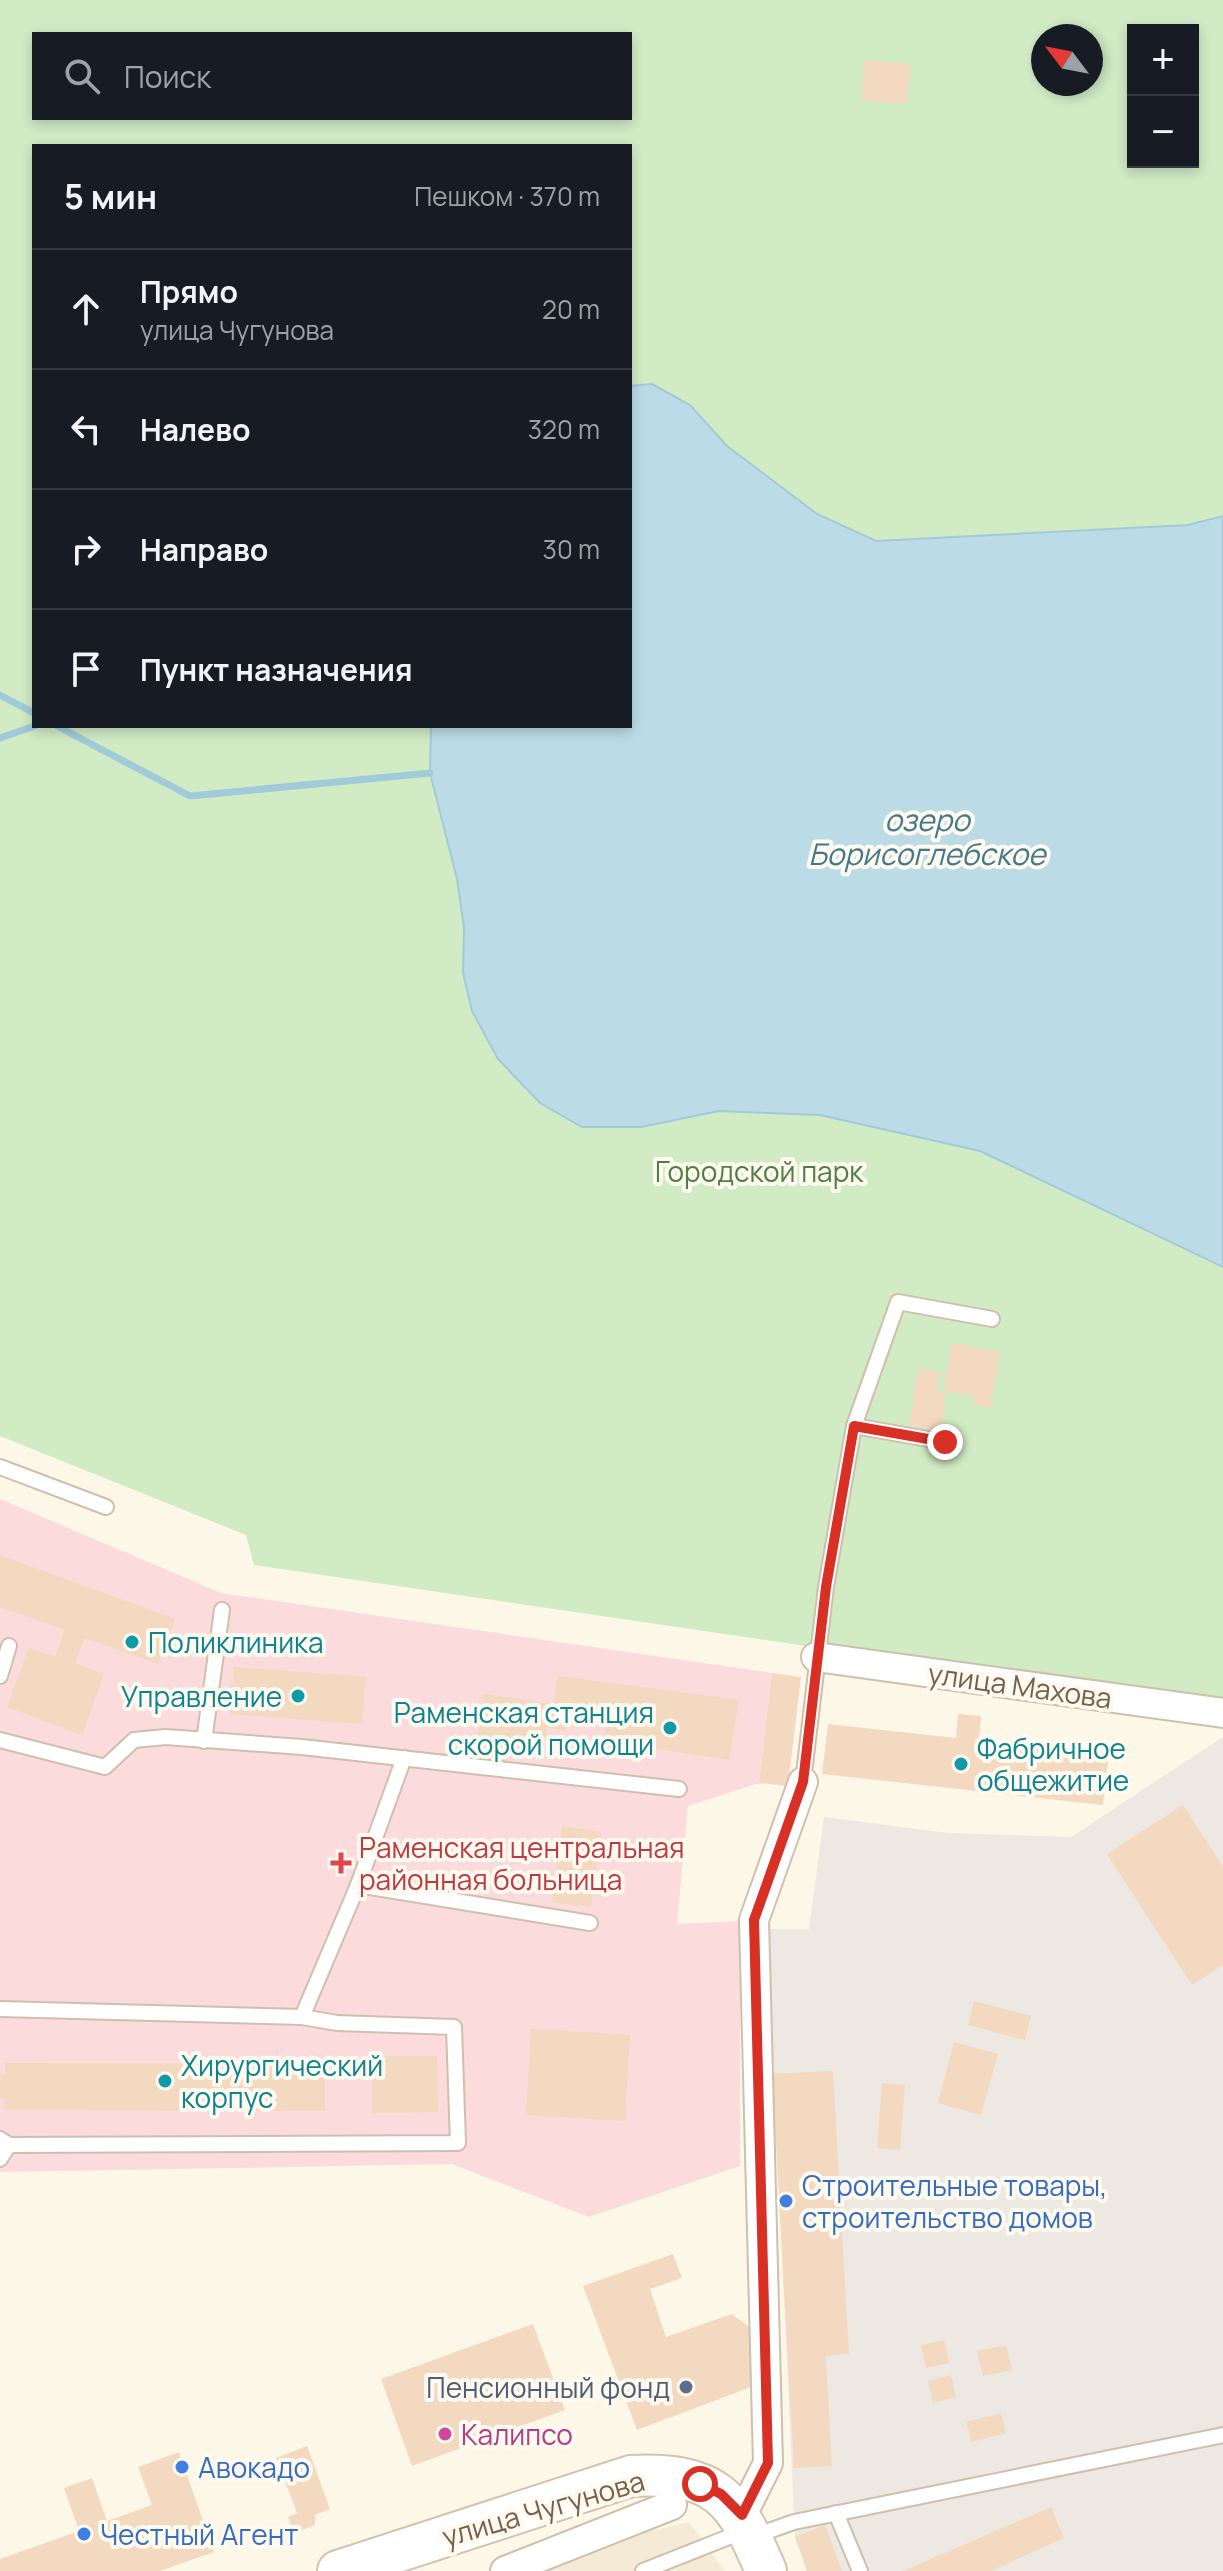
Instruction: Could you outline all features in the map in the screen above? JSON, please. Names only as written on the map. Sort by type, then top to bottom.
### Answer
[{"type":"main road","name":"улица Чугунова","points":[[338,2571],[631,2476],[666,2475],[700,2484],[721,2494],[752,2538]]},
{"type":"street","name":"улица Махова","points":[[816,1657],[1223,1713]]},
{"type":"street","points":[[752,2538],[768,2463],[754,1920],[803,1782]]},
{"type":"street","points":[[505,2571],[672,2505]]},
{"type":"lane","points":[[803,1782],[816,1657],[854,1426],[898,1302],[992,1319]]},
{"type":"lane","points":[[854,1426],[945,1442]]},
{"type":"lane","points":[[0,1467],[106,1507]]},
{"type":"lane","points":[[204,1741],[222,1610]]},
{"type":"lane","points":[[0,1676],[9,1646]]},
{"type":"lane","points":[[0,1740],[105,1767],[134,1740],[166,1737],[404,1758],[679,1789]]},
{"type":"lane","points":[[302,2017],[358,1885],[404,1758]]},
{"type":"lane","points":[[358,1885],[590,1923]]},
{"type":"lane","points":[[0,2009],[302,2017],[337,2023],[454,2027],[458,2143],[4,2142],[0,2159]]},
{"type":"lane","points":[[643,2571],[794,2522],[1223,2435]]},
{"type":"lane","points":[[836,2513],[860,2571]]},
{"type":"shaded area","name":"Раменская центральная районная больница","points":[[0,1499],[221,1593],[772,1673],[759,1783],[688,1806],[677,1924],[740,1921],[740,2166],[589,2217],[452,2164],[0,2172]]},
{"type":"shaded area","points":[[1223,1737],[1223,2571],[807,2571],[795,2537],[767,1929],[809,1929],[824,1817],[948,1833],[1071,1837]]},
{"type":"shaded area","points":[[689,2522],[725,2571],[485,2571]]},
{"type":"green space","name":"Городской парк","points":[[0,0],[1223,0],[1223,1707],[254,1565],[246,1535],[0,1436]]},
{"type":"water","name":"озеро Борисоглебское","points":[[652,384],[690,405],[727,446],[817,514],[876,541],[1188,525],[1223,516],[1223,1267],[980,1151],[820,1115],[719,1111],[641,1127],[582,1127],[540,1103],[498,1059],[472,1011],[463,973],[464,927],[457,879],[430,773],[431,728],[632,728],[632,386]]},
{"type":"building","points":[[864,60],[910,64],[907,104],[861,100]]},
{"type":"building","points":[[952,1343],[1000,1352],[990,1408],[972,1404],[974,1396],[944,1391]]},
{"type":"building","points":[[918,1368],[940,1372],[937,1392],[946,1393],[941,1431],[909,1426]]},
{"type":"building","name":"Поликлиника","points":[[0,1555],[175,1619],[158,1664],[85,1638],[75,1663],[104,1674],[82,1735],[7,1707],[29,1647],[55,1657],[65,1630],[0,1607]]},
{"type":"building","name":"Управление","points":[[234,1667],[366,1677],[362,1724],[230,1714]]},
{"type":"building","points":[[772,1673],[801,1677],[788,1786],[759,1783]]},
{"type":"building","points":[[558,1676],[739,1700],[729,1760],[604,1741],[608,1714],[593,1712],[592,1718],[579,1716],[580,1708],[569,1706],[565,1731],[547,1728],[543,1754],[476,1744],[484,1694],[553,1704]]},
{"type":"building","points":[[958,1714],[981,1716],[979,1739],[1109,1754],[1103,1805],[822,1774],[828,1724],[956,1738]]},
{"type":"building","points":[[1183,1805],[1223,1867],[1223,1965],[1192,1985],[1107,1854]]},
{"type":"building","points":[[562,1826],[601,1832],[591,1907],[552,1902]]},
{"type":"building","points":[[974,2001],[1031,2016],[1025,2040],[968,2025]]},
{"type":"building","points":[[531,2029],[630,2035],[625,2121],[526,2115]]},
{"type":"building","points":[[954,2042],[998,2054],[981,2115],[938,2103]]},
{"type":"building","points":[[372,2056],[437,2056],[438,2112],[372,2113]]},
{"type":"building","name":"Хирургический корпус","points":[[5,2063],[325,2064],[325,2111],[4,2110],[5,2099],[0,2099],[0,2074],[5,2074]]},
{"type":"building","points":[[833,2071],[849,2354],[826,2356],[832,2466],[794,2468],[772,2074]]},
{"type":"building","points":[[882,2083],[905,2085],[900,2150],[877,2148]]},
{"type":"building","points":[[673,2254],[682,2278],[650,2289],[666,2337],[732,2314],[756,2332],[759,2384],[637,2430],[583,2286]]},
{"type":"building","points":[[533,2324],[565,2410],[412,2466],[381,2379]]},
{"type":"building","points":[[944,2340],[949,2363],[926,2368],[921,2345]]},
{"type":"building","points":[[1006,2345],[1012,2370],[983,2376],[977,2351]]},
{"type":"building","points":[[951,2375],[956,2397],[933,2403],[928,2381]]},
{"type":"building","points":[[1001,2413],[1006,2433],[972,2442],[966,2422]]},
{"type":"building","points":[[307,2446],[330,2509],[315,2515],[315,2525],[294,2533],[288,2517],[297,2513],[276,2458]]},
{"type":"building","points":[[179,2452],[214,2552],[160,2571],[0,2571],[0,2559],[79,2531],[64,2488],[92,2478],[107,2521],[152,2505],[138,2467]]},
{"type":"building","points":[[1051,2507],[1064,2538],[991,2571],[903,2571]]},
{"type":"building","points":[[825,2525],[842,2571],[807,2571],[795,2537]]},
{"type":"waterway","points":[[0,695],[32,712]]},
{"type":"waterway","points":[[0,738],[32,727]]},
{"type":"waterway","points":[[61,728],[190,796],[430,773]]},
{"type":"place","name":"Поликлиника","points":[[132,1642]]},
{"type":"place","name":"Управление","points":[[298,1696]]},
{"type":"place","name":"Раменская станция скорой помощи","points":[[670,1728]]},
{"type":"place","name":"Фабричное общежитие","points":[[961,1764]]},
{"type":"place","name":"Раменская центральная районная больница","points":[[341,1863]]},
{"type":"place","name":"Хирургический корпус","points":[[165,2081]]},
{"type":"place","name":"Строительные товары, строительство домов","points":[[786,2201]]},
{"type":"place","name":"Пенсионный фонд","points":[[686,2387]]},
{"type":"place","name":"Калипсо","points":[[445,2434]]},
{"type":"place","name":"Авокадо","points":[[182,2467]]},
{"type":"place","name":"Честный Агент","points":[[84,2534]]},
{"type":"route","points":[[700,2484],[721,2494],[742,2515],[768,2463],[754,1920],[803,1782],[826,1587],[854,1426],[945,1442]]}]
